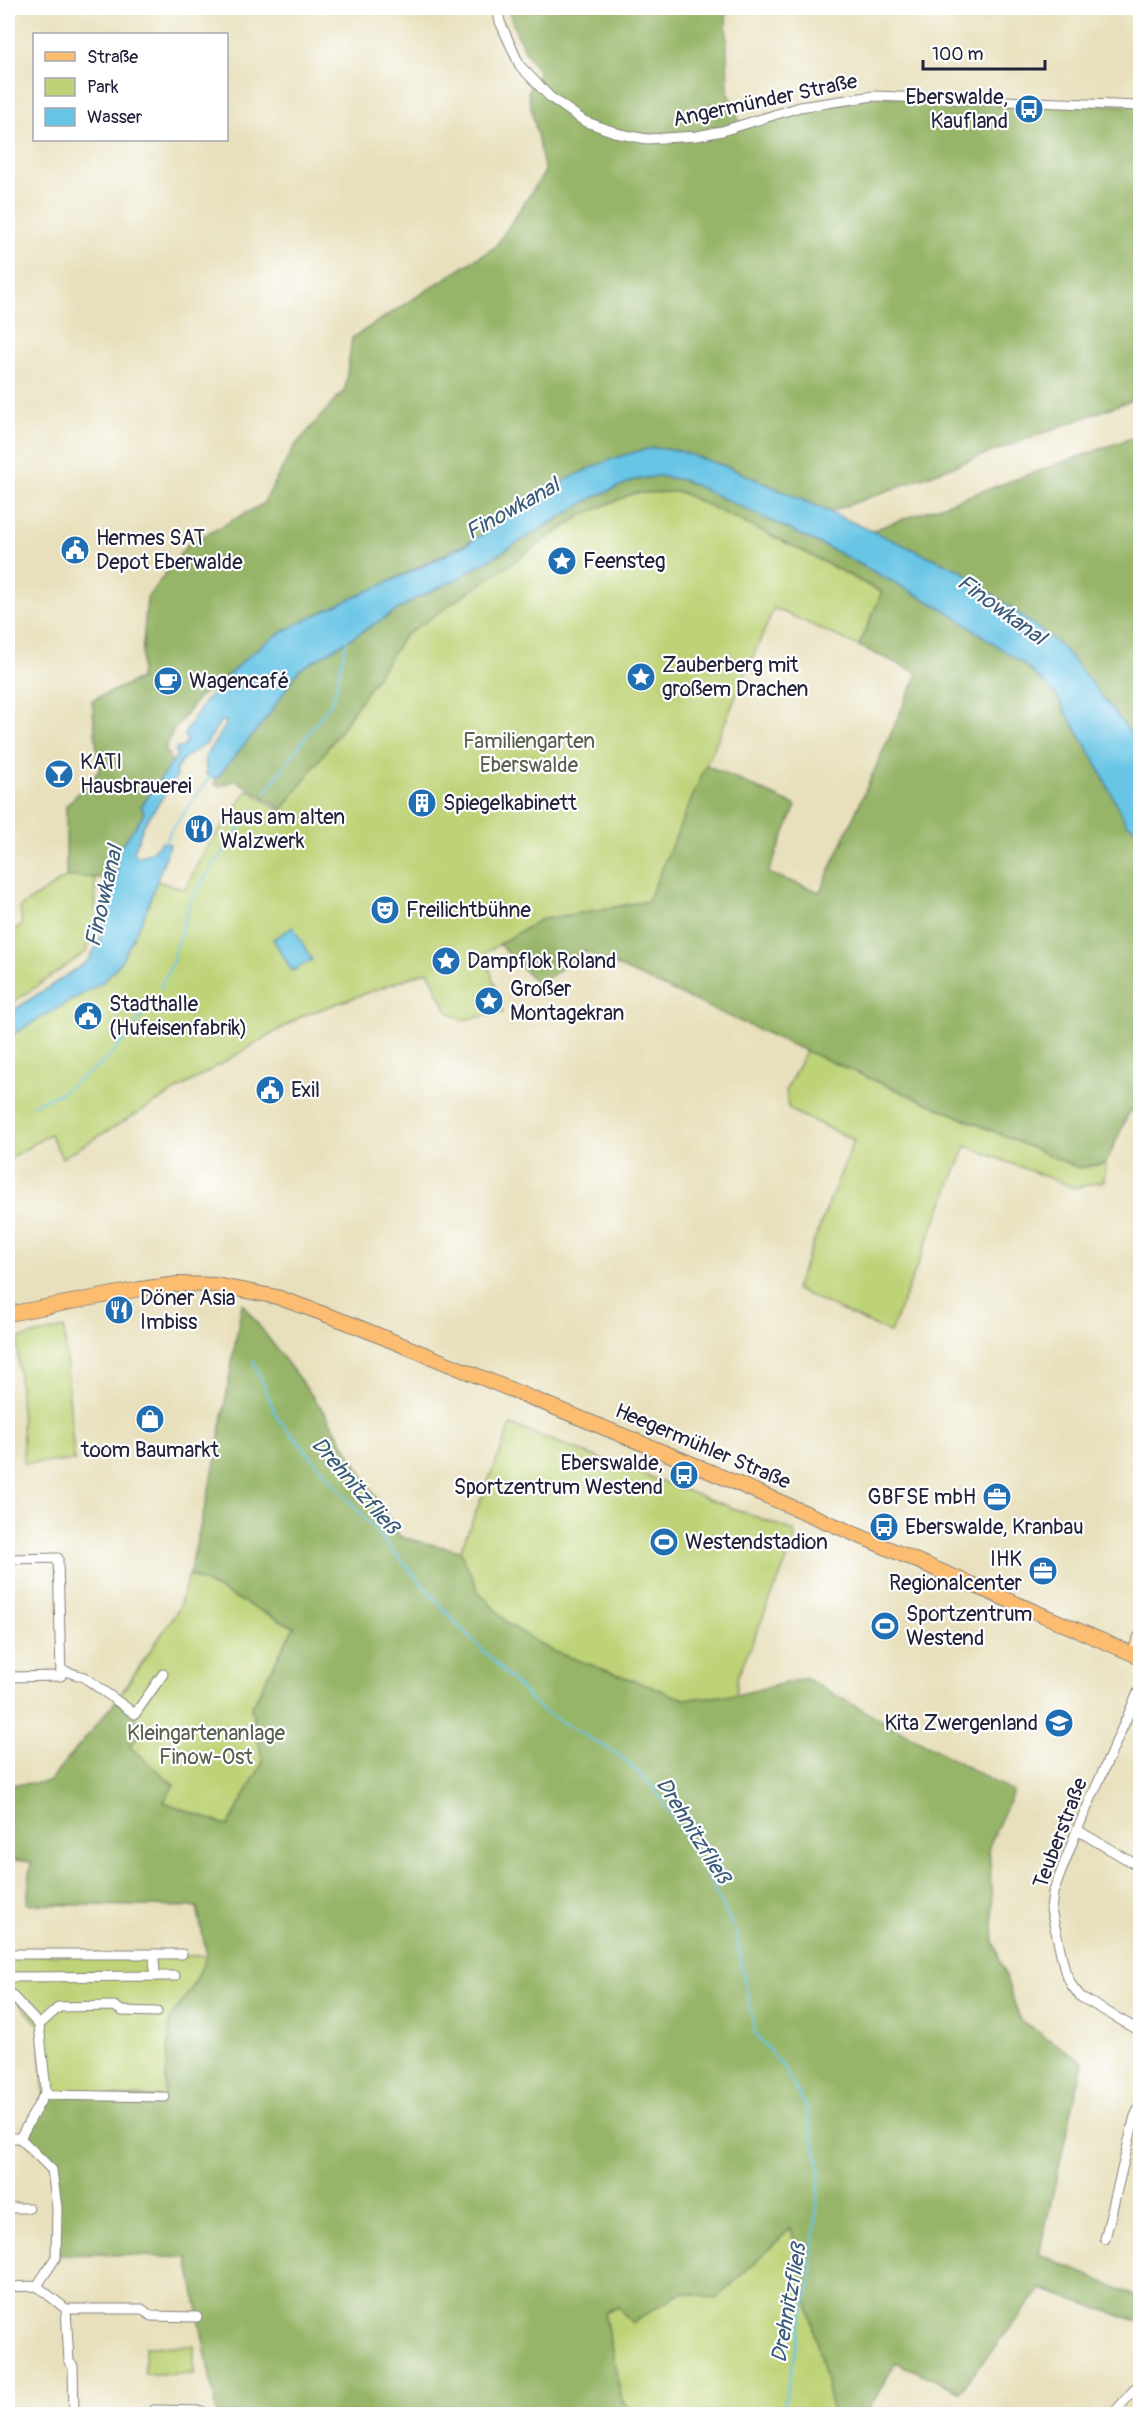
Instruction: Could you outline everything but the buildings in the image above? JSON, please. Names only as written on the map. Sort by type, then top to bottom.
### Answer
[{"type":"main road","name":"Heegermühler Straße","points":[[8,1314],[160,1285],[210,1284],[243,1288],[277,1297],[346,1322],[746,1486],[1137,1656]]},
{"type":"main road","points":[[1137,1656],[1140,1637]]},
{"type":"street","name":"Angermünder Straße","points":[[497,8],[500,22],[520,66],[550,97],[584,121],[620,134],[647,139],[697,136],[722,131],[800,107],[874,96],[1140,106]]},
{"type":"street","points":[[8,1559],[58,1558],[61,1673]]},
{"type":"street","points":[[8,1677],[61,1673],[84,1677],[135,1714],[164,1674]]},
{"type":"street","name":"Teuberstraße","points":[[1140,1688],[1077,1830],[1053,1893],[1051,1910],[1065,1971],[1072,1986],[1081,1997],[1140,2031]]},
{"type":"street","points":[[1077,1830],[1140,1867]]},
{"type":"street","points":[[8,1954],[182,1954]]},
{"type":"street","points":[[154,1954],[155,1976]]},
{"type":"street","points":[[8,1977],[175,1976]]},
{"type":"street","points":[[8,1991],[39,2025],[46,2090],[20,2138]]},
{"type":"street","points":[[39,2025],[59,2007],[114,2006],[122,2011],[157,2012]]},
{"type":"street","points":[[44,2095],[165,2097]]},
{"type":"street","points":[[1105,2239],[1135,2116],[1140,2106]]},
{"type":"street","points":[[8,2138],[20,2138],[52,2170],[57,2208],[56,2257],[37,2286]]},
{"type":"street","points":[[8,2208],[29,2208]]},
{"type":"street","points":[[8,2287],[37,2286],[66,2309],[142,2309],[151,2316],[197,2317]]},
{"type":"street","points":[[66,2309],[69,2362],[73,2366],[74,2415]]},
{"type":"street","points":[[1113,2415],[1140,2383]]},
{"type":"street","points":[[149,2415],[154,2410],[202,2411]]},
{"type":"green space","points":[[508,8],[726,8],[728,93],[740,123],[874,96],[1140,106],[1140,397],[830,512],[730,468],[676,450],[653,448],[598,465],[528,503],[473,540],[286,630],[198,698],[173,731],[165,749],[172,763],[141,807],[144,811],[143,816],[119,849],[116,878],[66,877],[66,806],[99,771],[92,700],[140,679],[147,598],[187,545],[263,504],[294,447],[345,389],[352,338],[495,247],[545,172],[528,92],[539,71],[520,41]]},
{"type":"green space","points":[[1140,435],[1140,745],[1063,648],[962,571],[870,531]]},
{"type":"green space","points":[[658,476],[684,480],[831,549],[942,608],[1025,665],[1056,695],[1095,761],[1126,823],[1136,829],[1140,836],[1140,1114],[1130,1110],[1106,1163],[1079,1168],[799,1048],[584,951],[539,985],[499,944],[540,920],[648,901],[706,765],[796,806],[768,873],[820,892],[918,673],[859,646],[882,592],[680,492],[634,493],[582,515],[404,636],[340,731],[283,809],[236,780],[220,786],[214,784],[299,670],[417,598],[453,581],[596,496],[635,480]]},
{"type":"green space","name":"Familiengarten Eberswalde","points":[[680,492],[801,550],[882,593],[859,646],[774,608],[648,901],[540,920],[485,953],[503,1013],[462,1020],[447,1011],[428,971],[302,1016],[62,1158],[50,1134],[8,1160],[8,1037],[103,982],[120,963],[145,914],[156,881],[185,889],[205,850],[248,790],[281,811],[340,731],[404,636],[582,515],[634,493]]},
{"type":"green space","points":[[66,877],[95,877],[96,918],[86,952],[8,1006],[8,934],[22,925],[20,907]]},
{"type":"green space","points":[[806,1051],[1079,1168],[1106,1163],[1104,1181],[1075,1188],[966,1146],[890,1333],[795,1289],[854,1140],[788,1107],[786,1090]]},
{"type":"green space","points":[[242,1303],[325,1413],[400,1537],[460,1551],[479,1592],[508,1624],[550,1650],[684,1699],[736,1695],[805,1678],[1013,1792],[989,1846],[994,1942],[1020,2020],[1083,2062],[1039,2254],[1140,2298],[1140,2322],[1041,2289],[960,2391],[896,2362],[866,2414],[833,2414],[791,2228],[716,2299],[682,2292],[632,2323],[618,2307],[604,2312],[622,2401],[636,2414],[217,2414],[188,2258],[94,2254],[57,2255],[56,2168],[26,2136],[44,2095],[165,2097],[170,2019],[191,1990],[207,1956],[197,1907],[27,1904],[31,1862],[8,1859],[8,1785],[49,1782],[116,1701],[148,1728],[129,1746],[174,1785],[164,1802],[228,1826],[263,1762],[251,1708],[294,1627],[189,1575],[215,1463]]},
{"type":"green space","points":[[64,1328],[74,1461],[24,1463],[17,1339]]},
{"type":"green space","points":[[511,1425],[794,1531],[795,1541],[737,1678],[736,1695],[684,1699],[550,1650],[508,1624],[479,1592],[460,1551]]},
{"type":"green space","name":"Kleingartenanlage Finow-Ost","points":[[189,1575],[294,1627],[251,1708],[263,1762],[228,1826],[163,1802],[174,1785],[129,1746],[116,1701],[178,1610]]},
{"type":"green space","points":[[8,1954],[207,1956],[191,1990],[170,2019],[165,2097],[44,2095],[39,2025],[8,1991]]},
{"type":"green space","points":[[792,2227],[833,2414],[636,2414],[622,2401],[604,2312],[618,2307],[632,2322],[682,2292],[716,2299]]},
{"type":"green space","points":[[145,2346],[194,2346],[194,2374],[145,2374]]},
{"type":"water","name":"Finowkanal","points":[[653,448],[676,450],[730,468],[962,571],[1048,636],[1063,648],[1140,745],[1140,836],[1136,829],[1126,823],[1095,761],[1056,695],[1025,665],[942,608],[831,549],[684,480],[658,476],[635,480],[596,496],[453,581],[417,598],[299,670],[267,717],[216,779],[206,774],[205,757],[225,727],[226,722],[221,720],[207,743],[183,759],[175,771],[177,776],[143,826],[134,852],[137,857],[150,853],[162,842],[170,844],[145,914],[120,963],[103,982],[8,1037],[8,1014],[87,962],[98,944],[116,878],[119,849],[143,816],[144,811],[141,807],[177,755],[175,752],[177,748],[182,748],[187,742],[184,735],[203,704],[243,661],[258,648],[288,629],[427,565],[472,541],[543,493],[573,476],[620,456]]},
{"type":"water","points":[[293,927],[312,960],[292,971],[273,939]]},
{"type":"waterway","points":[[265,793],[333,700],[347,640]]},
{"type":"waterway","points":[[165,844],[170,832],[212,774]]},
{"type":"waterway","name":"Drehnitzfließ","points":[[160,988],[172,964],[191,898],[253,809]]},
{"type":"waterway","name":"Drehnitzfließ","points":[[32,1105],[60,1093],[106,1060],[131,1032],[149,1005]]},
{"type":"waterway","name":"Drehnitzfließ","points":[[253,1360],[278,1419],[456,1623],[541,1710],[619,1755],[654,1788],[693,1849],[735,1930],[755,2033],[784,2068],[805,2105],[820,2166],[811,2279],[782,2414]]},
{"type":"place","name":"Eberswalde, Kaufland","points":[[1029,109]]},
{"type":"place","name":"Hermes SAT Depot Eberwalde","points":[[75,550]]},
{"type":"place","name":"Feensteg","points":[[562,561]]},
{"type":"place","name":"Zauberberg mit großem Drachen","points":[[641,677]]},
{"type":"place","name":"Wagencafé","points":[[168,681]]},
{"type":"place","name":"KATI Hausbrauerei","points":[[59,774]]},
{"type":"place","name":"Spiegelkabinett","points":[[422,803]]},
{"type":"place","name":"Haus am alten Walzwerk","points":[[199,829]]},
{"type":"place","name":"Freilichtbühne","points":[[385,910]]},
{"type":"place","name":"Dampflok Roland","points":[[446,961]]},
{"type":"place","name":"Großer Montagekran","points":[[489,1001]]},
{"type":"place","name":"Stadthalle (Hufeisenfabrik)","points":[[88,1016]]},
{"type":"place","name":"Exil","points":[[270,1090]]},
{"type":"place","name":"Döner Asia Imbiss","points":[[119,1310]]},
{"type":"place","name":"toom Baumarkt","points":[[150,1419]]},
{"type":"place","name":"Eberswalde, Sportzentrum Westend","points":[[684,1475]]},
{"type":"place","name":"GBFSE mbH","points":[[997,1497]]},
{"type":"place","name":"Eberswalde, Kranbau","points":[[884,1527]]},
{"type":"place","name":"Westendstadion","points":[[664,1542]]},
{"type":"place","name":"IHK Regionalcenter","points":[[1043,1571]]},
{"type":"place","name":"Sportzentrum Westend","points":[[885,1626]]},
{"type":"place","name":"Kita Zwergenland","points":[[1059,1723]]}]
